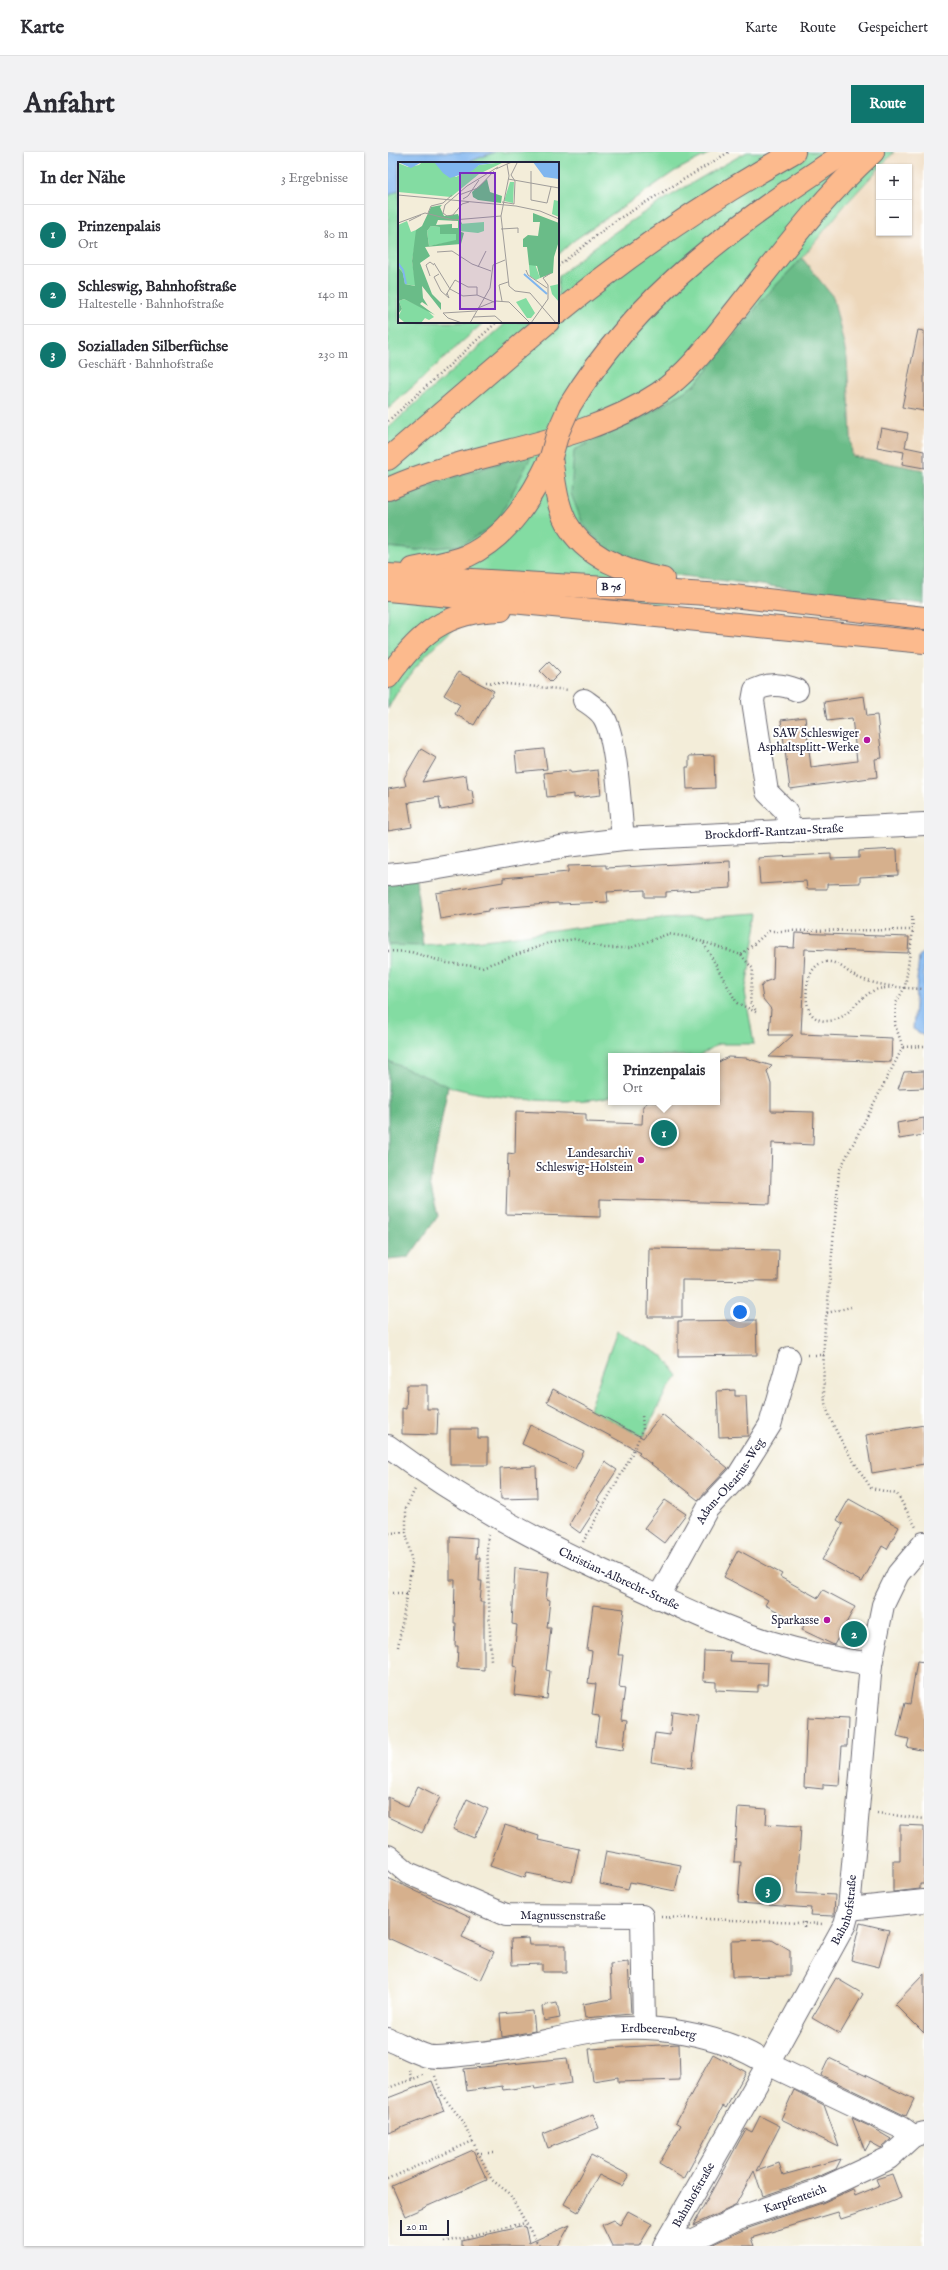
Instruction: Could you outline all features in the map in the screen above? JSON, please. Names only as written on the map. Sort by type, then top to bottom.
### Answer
[{"type":"highway","points":[[559,312],[634,254],[702,206],[794,152]]},
{"type":"highway","points":[[388,575],[466,556],[493,541],[515,519],[538,484],[551,457],[558,432],[570,405],[590,371],[615,339],[669,283],[760,209],[846,152]]},
{"type":"highway","points":[[388,489],[433,472],[585,429],[630,409],[659,393],[685,373],[808,221],[873,152]]},
{"type":"highway","points":[[388,459],[547,323]]},
{"type":"highway","points":[[551,457],[556,487],[566,522],[585,546],[610,563],[634,574],[665,580],[773,592],[834,607]]},
{"type":"highway","name":"B 76","points":[[388,575],[602,586],[724,595],[918,617]]},
{"type":"highway","name":"B 76","points":[[388,590],[924,642]]},
{"type":"highway","points":[[388,677],[419,638],[437,626],[459,616],[484,611],[602,610]]},
{"type":"street","points":[[790,831],[786,811],[767,792],[753,701],[754,690],[766,685],[784,685],[797,690]]},
{"type":"street","points":[[584,700],[596,708],[603,716],[611,733],[623,839]]},
{"type":"street","name":"Brockdorff-Rantzau-Straße","points":[[388,875],[422,871],[566,846],[623,839],[924,824]]},
{"type":"street","name":"Adam-Olearius-Weg","points":[[658,1598],[707,1509],[738,1476],[770,1425],[797,1357]]},
{"type":"street","name":"Christian-Albrecht-Straße","points":[[388,1446],[425,1473],[496,1517],[574,1558],[658,1598],[769,1642],[822,1656],[871,1664]]},
{"type":"street","name":"Bahnhofstraße","points":[[667,2241],[768,2064],[845,1924],[849,1909],[871,1664],[883,1605],[898,1574],[912,1555],[920,1535]]},
{"type":"street","name":"Magnussenstraße","points":[[388,1856],[408,1873],[506,1915],[642,1916]]},
{"type":"street","points":[[849,1909],[924,1901]]},
{"type":"street","points":[[642,1916],[644,2027]]},
{"type":"street","name":"Erdbeerenberg","points":[[388,2038],[431,2064],[506,2051],[593,2031],[644,2027],[731,2044],[751,2053],[768,2064],[902,2128],[919,2134]]},
{"type":"street","name":"Karpfenteich","points":[[667,2241],[693,2240],[738,2218],[818,2192],[889,2158],[919,2134]]},
{"type":"path","points":[[559,265],[615,221],[729,152]]},
{"type":"path","points":[[388,421],[496,323]]},
{"type":"path","points":[[486,682],[567,689],[584,700]]},
{"type":"path","points":[[912,916],[913,930],[905,987],[896,1003],[895,1025],[903,1047],[839,1171],[827,1313],[824,1326],[824,1356],[826,1406],[845,1448],[871,1488],[897,1494],[920,1535]]},
{"type":"path","points":[[741,955],[769,931],[913,930]]},
{"type":"path","points":[[388,951],[410,952],[447,963],[482,967],[549,943],[575,939],[605,948],[630,948],[668,934],[688,936],[741,955],[753,969],[750,1002],[758,1013],[737,1003],[703,942]]},
{"type":"path","points":[[893,987],[858,978],[838,964],[828,961],[816,965],[811,971],[807,990],[809,1010],[814,1017],[820,1020],[837,1019],[875,990],[893,987],[924,989]]},
{"type":"path","points":[[903,1047],[924,1046]]},
{"type":"path","points":[[827,1313],[851,1307]]},
{"type":"path","points":[[797,1357],[824,1356]]},
{"type":"path","points":[[574,1558],[631,1456],[643,1430],[642,1415]]},
{"type":"path","points":[[398,1647],[412,1564],[406,1532],[406,1508],[411,1495],[425,1473]]},
{"type":"path","points":[[491,1662],[487,1541],[496,1517]]},
{"type":"path","points":[[389,1533],[406,1532]]},
{"type":"path","points":[[393,1594],[407,1594]]},
{"type":"path","points":[[858,1811],[924,1819]]},
{"type":"path","points":[[642,1916],[826,1924]]},
{"type":"path","points":[[804,1922],[804,1930]]},
{"type":"path","points":[[388,2088],[431,2064],[442,2095],[462,2120],[473,2141],[477,2153],[492,2180],[509,2193],[538,2246]]},
{"type":"path","points":[[388,2179],[473,2141]]},
{"type":"path","points":[[477,2153],[496,2153]]},
{"type":"path","points":[[444,2242],[525,2223]]},
{"type":"shaded area","points":[[894,152],[924,152],[924,470],[851,456],[847,358],[833,297],[802,258],[845,205],[876,172],[876,236],[912,236],[912,164],[884,164]]},
{"type":"green space","points":[[495,152],[712,152],[675,171],[573,241],[559,254],[559,162],[469,162]]},
{"type":"green space","points":[[747,152],[894,152],[883,164],[876,164],[876,171],[845,205],[802,258],[764,298],[696,384],[647,415],[666,574],[666,607],[492,593],[421,661],[397,692],[388,709],[388,547],[418,550],[445,480],[388,502],[388,428],[506,323],[559,323],[559,276],[602,241],[673,194]]},
{"type":"green space","points":[[398,191],[398,323],[483,323],[388,409],[388,196]]},
{"type":"green space","points":[[802,258],[833,297],[847,358],[852,456],[924,470],[924,604],[666,574],[611,555],[583,524],[571,494],[574,450],[647,415],[696,384],[764,298]]},
{"type":"green space","points":[[533,453],[496,524],[462,545],[418,550],[388,547],[388,502],[445,480]]},
{"type":"green space","points":[[415,870],[423,946],[388,945],[388,874]]},
{"type":"green space","points":[[759,913],[745,992],[754,1044],[718,1044],[704,1053],[608,1053],[608,1097],[575,1101],[529,1100],[464,1090],[432,1081],[388,1061],[388,945],[418,945],[477,941],[596,925]]},
{"type":"green space","points":[[388,1061],[448,1086],[430,1183],[438,1216],[409,1257],[388,1259]]},
{"type":"green space","points":[[617,1331],[664,1357],[678,1376],[665,1393],[643,1437],[589,1409]]},
{"type":"water","points":[[388,152],[495,152],[469,162],[398,162],[398,191],[388,196]]},
{"type":"water","points":[[924,951],[923,1035],[913,1029],[919,956]]},
{"type":"building","points":[[918,330],[924,331],[924,411],[902,407]]},
{"type":"building","points":[[881,428],[908,433],[905,447],[924,451],[924,468],[902,464],[904,452],[877,447]]},
{"type":"building","points":[[549,662],[560,673],[551,682],[540,671]]},
{"type":"building","points":[[458,672],[494,691],[474,725],[455,714],[460,705],[444,695]]},
{"type":"building","name":"SAW Schleswiger Asphaltsplitt-Werke","points":[[864,696],[867,716],[877,715],[882,758],[875,759],[877,777],[790,789],[781,720],[805,717],[811,767],[857,761],[852,718],[827,721],[824,702]]},
{"type":"building","points":[[421,749],[436,758],[422,782],[466,775],[468,790],[472,790],[474,804],[441,810],[439,797],[410,802],[409,804],[408,802],[412,827],[388,831],[388,789],[406,786],[404,778]]},
{"type":"building","points":[[544,749],[547,769],[517,772],[515,752]]},
{"type":"building","points":[[714,755],[715,788],[687,789],[686,767],[689,767],[689,756]]},
{"type":"building","points":[[570,770],[571,773],[598,770],[601,795],[574,798],[574,794],[547,797],[544,773]]},
{"type":"building","points":[[897,849],[898,875],[860,877],[860,883],[827,884],[827,889],[807,889],[806,881],[760,884],[758,858],[831,854],[831,859],[859,858],[859,851]]},
{"type":"building","points":[[730,861],[731,888],[666,892],[666,897],[645,897],[645,890],[607,892],[608,902],[558,903],[488,909],[488,911],[440,919],[436,893],[503,882],[503,878],[568,872],[568,866],[606,865],[606,868]]},
{"type":"building","points":[[795,933],[909,937],[908,953],[805,949],[801,1034],[892,1038],[891,1062],[769,1057],[793,1035],[769,1035],[771,1009],[763,999],[761,987],[765,982],[773,979],[774,947],[794,948]]},
{"type":"building","points":[[728,1057],[746,1058],[772,1066],[767,1071],[771,1084],[771,1111],[814,1112],[813,1145],[772,1143],[770,1204],[600,1199],[600,1217],[506,1214],[508,1153],[515,1154],[516,1111],[586,1114],[586,1122],[642,1124],[644,1105],[720,1105],[720,1061]]},
{"type":"building","points":[[924,1071],[924,1088],[898,1089],[904,1072]]},
{"type":"building","points":[[924,1118],[924,1135],[899,1139],[897,1123]]},
{"type":"building","points":[[649,1248],[779,1250],[778,1281],[682,1280],[682,1317],[648,1317]]},
{"type":"building","points":[[756,1320],[757,1355],[678,1356],[678,1321]]},
{"type":"building","points":[[407,1385],[427,1385],[427,1409],[438,1409],[437,1435],[402,1434],[402,1408],[406,1409]]},
{"type":"building","points":[[553,1389],[643,1438],[662,1414],[728,1468],[698,1500],[638,1454],[640,1452],[547,1402]]},
{"type":"building","points":[[735,1390],[735,1396],[746,1396],[748,1436],[719,1437],[717,1391]]},
{"type":"building","points":[[530,1425],[584,1451],[575,1469],[522,1444]]},
{"type":"building","points":[[924,1425],[924,1464],[872,1473],[866,1435]]},
{"type":"building","points":[[450,1429],[478,1429],[478,1438],[488,1438],[488,1465],[450,1465]]},
{"type":"building","points":[[605,1462],[617,1470],[597,1500],[600,1502],[580,1533],[569,1525]]},
{"type":"building","points":[[536,1466],[537,1498],[501,1499],[500,1468]]},
{"type":"building","points":[[849,1499],[899,1527],[887,1549],[882,1546],[862,1582],[822,1560],[843,1524],[837,1520]]},
{"type":"building","points":[[665,1500],[686,1514],[664,1543],[644,1528]]},
{"type":"building","points":[[450,1536],[477,1538],[476,1558],[480,1558],[479,1581],[482,1581],[480,1602],[484,1602],[484,1670],[457,1668],[458,1646],[455,1646],[456,1623],[454,1623],[455,1580],[450,1580]]},
{"type":"building","points":[[738,1550],[782,1574],[780,1577],[818,1598],[823,1590],[855,1607],[834,1645],[802,1630],[804,1625],[765,1605],[768,1600],[724,1577]]},
{"type":"building","points":[[515,1568],[549,1572],[546,1599],[550,1600],[547,1628],[551,1628],[546,1670],[550,1671],[547,1699],[514,1695],[517,1667],[513,1666],[517,1625],[512,1624]]},
{"type":"building","points":[[593,1605],[624,1609],[618,1655],[623,1655],[619,1687],[625,1688],[621,1719],[627,1720],[623,1750],[595,1746],[599,1716],[592,1715],[596,1684],[588,1683],[592,1651],[587,1650]]},
{"type":"building","points":[[704,1651],[731,1652],[730,1661],[768,1663],[767,1685],[758,1685],[758,1692],[716,1690],[716,1682],[703,1681]]},
{"type":"building","points":[[917,1661],[924,1662],[924,1751],[907,1747],[909,1739],[897,1736],[905,1703],[910,1704]]},
{"type":"building","points":[[672,1712],[699,1716],[692,1768],[651,1762],[655,1733],[670,1735]]},
{"type":"building","points":[[807,1717],[848,1719],[847,1746],[842,1746],[839,1785],[823,1784],[823,1789],[804,1787]]},
{"type":"building","points":[[418,1786],[440,1797],[422,1833],[388,1817],[388,1797],[408,1807]]},
{"type":"building","points":[[467,1799],[488,1809],[474,1838],[453,1829]]},
{"type":"building","points":[[738,1807],[767,1809],[766,1824],[801,1826],[797,1893],[835,1895],[834,1916],[810,1915],[811,1908],[738,1903],[741,1862],[734,1862]]},
{"type":"building","points":[[505,1825],[539,1836],[538,1840],[579,1849],[572,1882],[527,1873],[525,1878],[490,1866]]},
{"type":"building","points":[[900,1825],[924,1826],[924,1884],[920,1884],[920,1889],[893,1892],[893,1861],[900,1861]]},
{"type":"building","points":[[606,1851],[681,1865],[675,1891],[630,1882],[628,1890],[600,1884]]},
{"type":"building","points":[[388,1878],[471,1917],[462,1937],[494,1952],[481,1980],[388,1938]]},
{"type":"building","points":[[860,1923],[889,1930],[879,1967],[851,1960]]},
{"type":"building","points":[[528,1938],[529,1945],[566,1945],[566,1972],[542,1972],[542,1964],[512,1965],[511,1939]]},
{"type":"building","points":[[772,1940],[790,1951],[790,1976],[732,1977],[731,1941]]},
{"type":"building","points":[[628,1962],[631,2014],[585,2018],[583,2004],[612,1999],[610,1964]]},
{"type":"building","points":[[924,1974],[924,2033],[895,2004]]},
{"type":"building","points":[[836,1978],[863,1994],[840,2034],[812,2018]]},
{"type":"building","points":[[557,2003],[560,2018],[544,2021],[542,2006]]},
{"type":"building","points":[[533,2011],[535,2031],[502,2037],[500,2014]]},
{"type":"building","points":[[679,2044],[680,2080],[618,2082],[618,2077],[593,2081],[589,2049]]},
{"type":"building","points":[[713,2054],[746,2072],[726,2108],[723,2106],[684,2179],[659,2164],[681,2125],[676,2122]]},
{"type":"building","points":[[567,2058],[571,2083],[535,2089],[534,2086],[503,2090],[502,2086],[467,2091],[464,2069]]},
{"type":"building","points":[[829,2058],[914,2099],[906,2116],[821,2075]]},
{"type":"building","points":[[432,2081],[444,2111],[388,2133],[388,2098]]},
{"type":"building","points":[[794,2090],[824,2105],[839,2147],[781,2119]]},
{"type":"building","points":[[593,2114],[599,2128],[548,2148],[543,2134]]},
{"type":"building","points":[[760,2116],[780,2126],[757,2171],[779,2163],[783,2175],[841,2159],[836,2169],[813,2179],[763,2196],[754,2171],[735,2206],[693,2225],[746,2129],[752,2132]]},
{"type":"building","points":[[852,2118],[891,2139],[881,2148],[870,2142],[865,2151]]},
{"type":"building","points":[[473,2150],[487,2180],[405,2216],[392,2186]]},
{"type":"building","points":[[591,2155],[629,2175],[622,2186],[599,2175],[578,2212],[564,2204]]},
{"type":"building","points":[[892,2174],[901,2198],[841,2219],[838,2212],[751,2238],[754,2246],[709,2246],[743,2230],[822,2203],[853,2189],[855,2196],[879,2186],[876,2179]]},
{"type":"building","points":[[628,2211],[652,2224],[639,2246],[612,2246],[602,2225],[613,2220],[620,2225]]},
{"type":"building","points":[[570,2225],[558,2246],[462,2246],[462,2240],[525,2226],[529,2243]]},
{"type":"place","name":"SAW Schleswiger Asphaltsplitt-Werke","points":[[867,740]]},
{"type":"place","name":"Prinzenpalais","points":[[664,1133]]},
{"type":"place","name":"Landesarchiv Schleswig-Holstein","points":[[641,1160]]},
{"type":"place","name":"Sparkasse","points":[[827,1620]]},
{"type":"place","name":"Schleswig, Bahnhofstraße","points":[[854,1634]]},
{"type":"place","name":"Sozialladen Silberfüchse","points":[[768,1890]]}]
